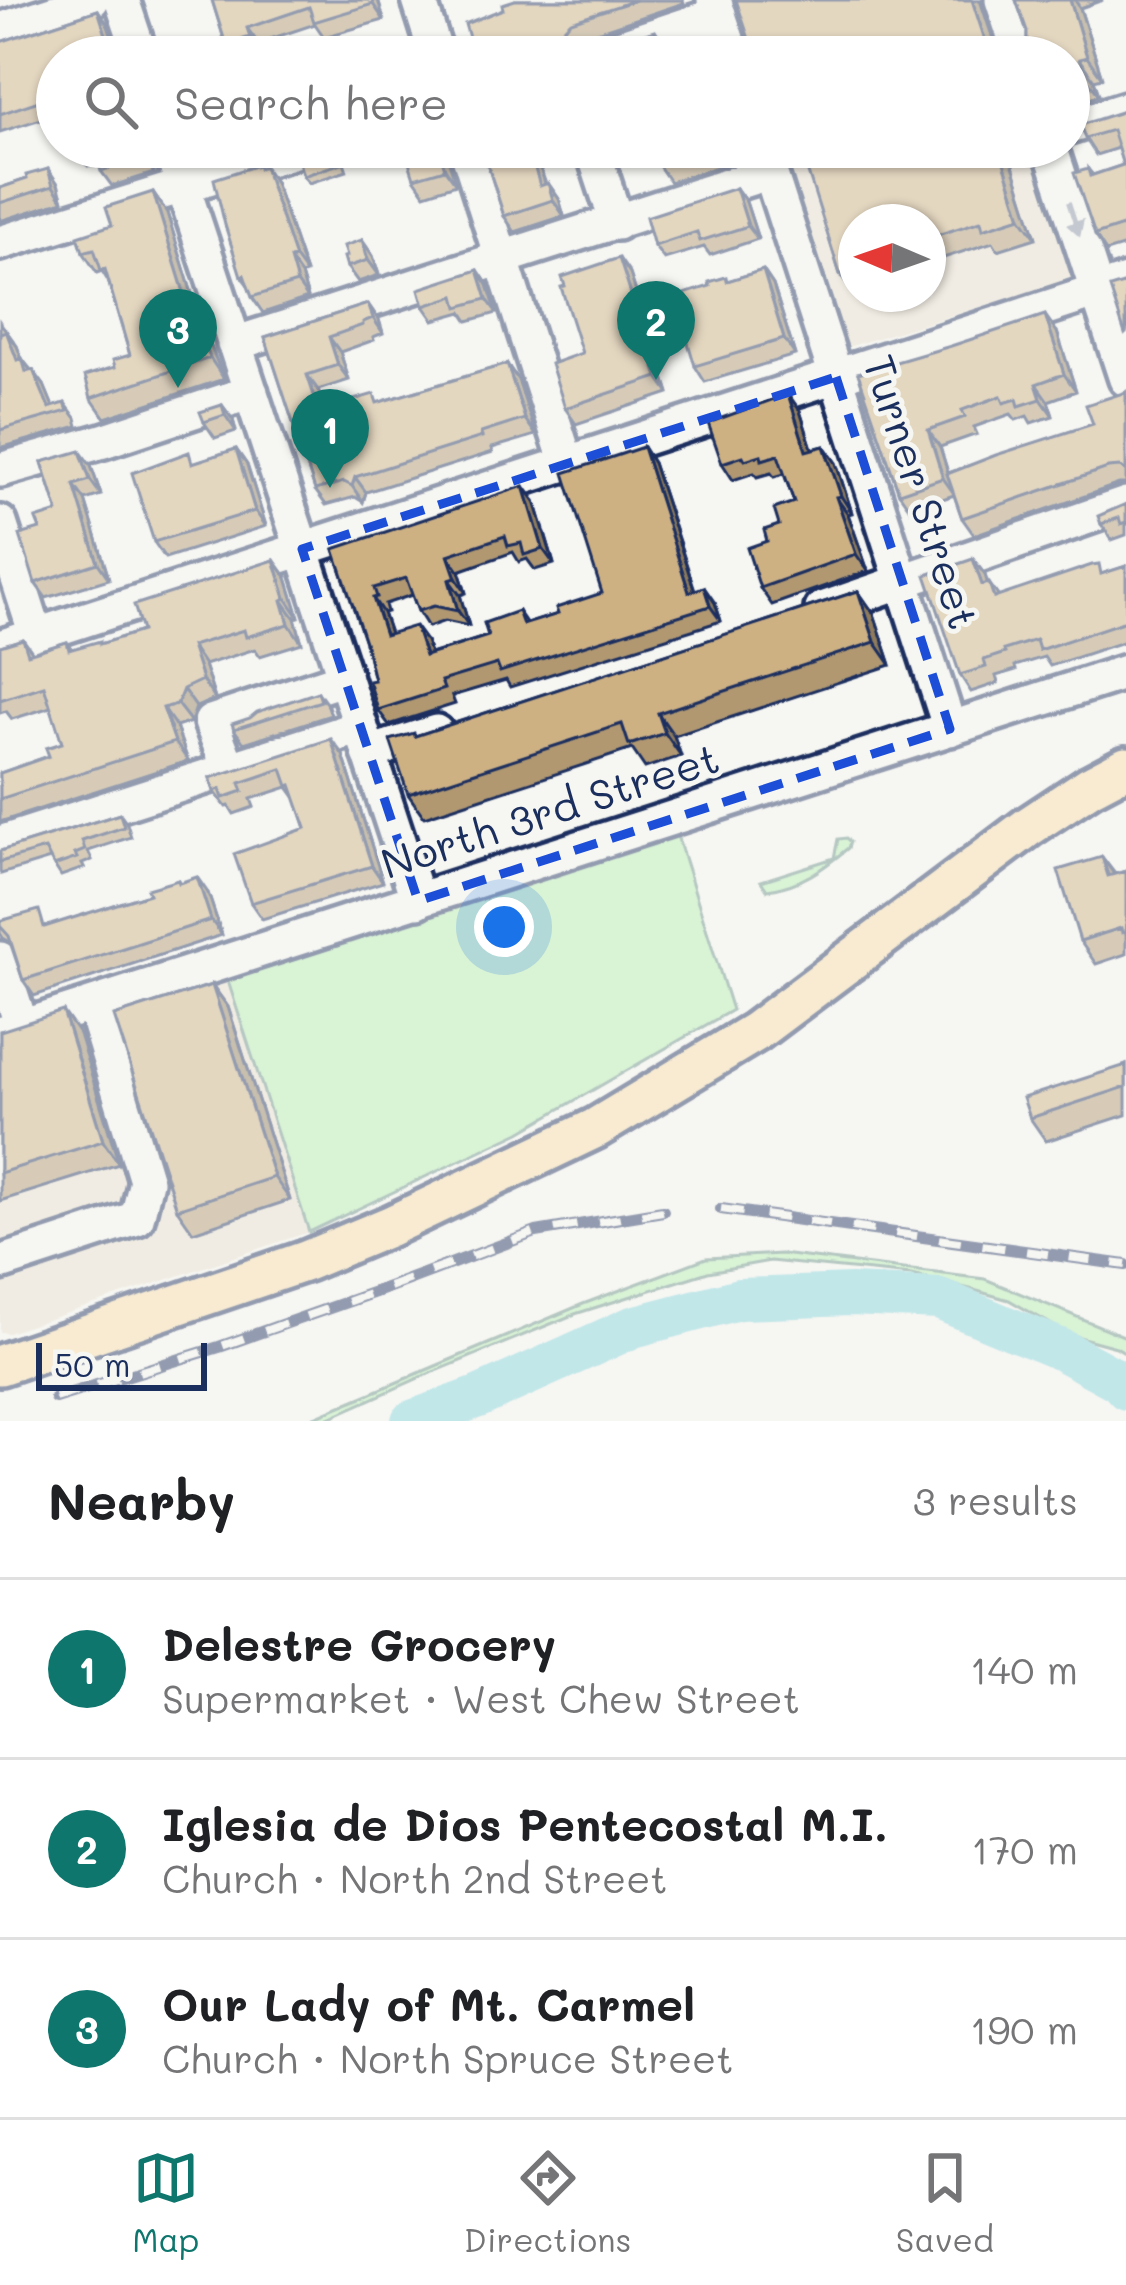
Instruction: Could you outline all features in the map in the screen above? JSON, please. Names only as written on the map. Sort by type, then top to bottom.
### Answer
[{"type":"main road","points":[[0,1365],[306,1261],[596,1127],[755,1032],[1028,827],[1126,767]]},
{"type":"street","points":[[0,30],[92,0]]},
{"type":"street","points":[[122,0],[133,36]]},
{"type":"street","points":[[418,0],[430,36]]},
{"type":"street","points":[[1012,2],[1018,36]]},
{"type":"street","points":[[643,36],[717,7],[726,36]]},
{"type":"street","points":[[1090,120],[1126,109]]},
{"type":"street","points":[[177,168],[418,901]]},
{"type":"street","points":[[0,243],[240,168]]},
{"type":"street","points":[[473,168],[567,464]]},
{"type":"street","points":[[599,168],[617,223]]},
{"type":"street","points":[[235,344],[617,223],[747,168]]},
{"type":"street","name":"Turner Street","points":[[769,168],[950,729]]},
{"type":"street","points":[[1059,168],[1112,287],[1126,379]]},
{"type":"street","points":[[0,647],[1112,287]]},
{"type":"street","points":[[0,470],[250,392]]},
{"type":"street","points":[[797,618],[1126,504]]},
{"type":"street","points":[[0,523],[36,635]]},
{"type":"street","name":"North 3rd Street","points":[[11,1031],[1126,672]]},
{"type":"street","points":[[229,769],[211,722],[345,678]]},
{"type":"street","points":[[0,844],[229,769],[460,724]]},
{"type":"street","points":[[0,959],[11,1031]]},
{"type":"street","points":[[0,1263],[136,1218],[146,1181],[93,1004]]},
{"type":"highlighted area","points":[[836,377],[950,729],[418,901],[302,549]]},
{"type":"shaded area","points":[[789,168],[1047,168],[1079,273],[1067,281],[848,347]]},
{"type":"shaded area","points":[[226,975],[309,1232],[0,1332],[0,1048]]},
{"type":"green space","points":[[675,829],[732,1010],[520,1132],[309,1232],[226,975]]},
{"type":"green space","points":[[846,838],[848,848],[820,869],[801,880],[767,890],[761,881],[834,858],[838,839]]},
{"type":"green space","points":[[781,1254],[985,1279],[1126,1337],[1126,1353],[1068,1334],[1009,1300],[970,1289],[911,1275],[770,1261],[708,1272],[575,1314],[322,1421],[305,1421],[583,1304],[706,1258]]},
{"type":"building","points":[[212,0],[372,0],[373,4],[314,22],[309,7],[247,28],[250,36],[223,36]]},
{"type":"building","points":[[515,0],[636,0],[571,21],[550,36],[468,36],[465,24],[503,9],[502,4]]},
{"type":"building","points":[[736,0],[972,0],[984,36],[748,36]]},
{"type":"building","points":[[1016,0],[1070,0],[1081,36],[1027,36]]},
{"type":"building","points":[[98,10],[106,36],[36,36],[36,102],[0,114],[0,42]]},
{"type":"building","points":[[1126,109],[1126,225],[1095,235],[1074,173],[1088,169],[1090,176],[1123,165],[1112,130],[1090,137],[1090,122]]},
{"type":"building","points":[[265,168],[295,258],[290,259],[297,283],[252,297],[241,276],[214,179]]},
{"type":"building","points":[[301,168],[327,168],[303,176]]},
{"type":"building","points":[[411,168],[445,169],[414,178]]},
{"type":"building","points":[[489,168],[535,168],[540,186],[548,183],[553,200],[504,216]]},
{"type":"building","points":[[807,168],[1006,168],[1021,217],[983,229],[981,221],[946,232],[946,204],[838,204],[838,268]]},
{"type":"building","points":[[48,169],[53,186],[0,203],[0,188]]},
{"type":"building","points":[[736,188],[748,226],[700,241],[697,232],[654,246],[646,217]]},
{"type":"building","points":[[153,192],[210,358],[91,398],[85,376],[115,367],[113,360],[130,355],[105,269],[101,270],[94,249],[83,252],[78,236],[112,225],[106,207]]},
{"type":"building","points":[[362,240],[368,260],[347,267],[344,246]]},
{"type":"building","points":[[619,258],[658,377],[565,408],[551,364],[582,353],[562,277]]},
{"type":"building","points":[[478,270],[487,299],[458,307],[455,296],[424,306],[419,289]]},
{"type":"building","points":[[763,270],[784,339],[695,366],[674,297],[710,286],[709,282]]},
{"type":"building","points":[[1126,283],[1126,333],[1125,334],[1110,288]]},
{"type":"building","points":[[368,304],[373,318],[329,337],[338,365],[307,375],[319,410],[374,394],[377,403],[507,364],[525,419],[355,477],[352,486],[344,482],[315,490],[265,337]]},
{"type":"building","points":[[1045,315],[1064,374],[1036,384],[1041,399],[1019,406],[1017,399],[1004,403],[1001,396],[962,410],[965,417],[928,430],[943,478],[899,493],[858,373]]},
{"type":"building","points":[[6,331],[17,360],[22,358],[26,372],[33,370],[49,408],[65,403],[68,411],[0,430],[0,333]]},
{"type":"building","points":[[1126,392],[1126,471],[1108,468],[962,518],[947,474],[1093,424],[1086,405]]},
{"type":"building","points":[[788,394],[806,451],[824,446],[856,554],[760,588],[747,548],[767,541],[764,530],[779,525],[774,509],[794,502],[778,455],[762,460],[761,455],[745,460],[743,456],[722,463],[708,423]]},
{"type":"building","points":[[222,405],[225,415],[204,422],[200,412]]},
{"type":"building","points":[[643,447],[689,592],[704,587],[710,606],[500,672],[497,664],[441,681],[444,689],[378,710],[365,642],[334,549],[524,486],[543,549],[524,555],[521,543],[508,546],[505,536],[448,555],[456,578],[449,580],[458,611],[434,606],[418,611],[406,578],[374,588],[377,597],[373,598],[385,635],[415,626],[425,656],[488,636],[484,623],[518,611],[523,625],[558,614],[556,608],[602,593],[564,473]]},
{"type":"building","points":[[236,449],[255,511],[154,542],[132,473],[189,452],[192,463]]},
{"type":"building","points":[[80,451],[90,480],[74,485],[98,563],[35,583],[20,535],[40,529],[36,519],[58,512],[42,462]]},
{"type":"building","points":[[1126,504],[1126,522],[1121,524],[1119,518],[1101,524],[1098,516]]},
{"type":"building","points":[[973,559],[982,585],[989,583],[994,598],[1092,565],[1099,564],[1101,574],[1126,566],[1126,621],[1039,650],[1036,640],[1004,650],[984,660],[986,667],[960,675],[926,575]]},
{"type":"building","points":[[274,560],[289,624],[246,637],[244,630],[191,646],[202,680],[183,689],[177,704],[163,708],[175,742],[0,799],[0,773],[49,756],[46,748],[62,743],[44,686],[0,700],[0,646],[23,639],[28,654],[67,642],[69,650],[142,631],[134,605]]},
{"type":"building","points":[[858,591],[875,642],[658,713],[665,733],[629,745],[622,724],[408,794],[390,740],[415,736]]},
{"type":"building","points":[[318,692],[321,701],[234,729],[232,724],[257,712]]},
{"type":"building","points":[[331,739],[372,866],[251,903],[234,854],[306,828],[282,769],[240,783],[243,791],[223,798],[220,789],[214,791],[210,778]]},
{"type":"building","points":[[120,814],[124,827],[82,841],[85,850],[75,854],[77,858],[54,866],[45,849],[0,862],[0,851]]},
{"type":"building","points":[[1102,857],[1108,876],[1126,871],[1126,931],[1122,933],[1121,928],[1080,941],[1058,870]]},
{"type":"building","points":[[197,877],[211,920],[23,980],[9,936],[0,926],[0,921],[39,910],[44,927],[149,894],[147,889]]},
{"type":"building","points":[[212,985],[274,1177],[177,1209],[114,1016]]},
{"type":"building","points":[[63,1011],[103,1141],[0,1173],[0,1031]]},
{"type":"building","points":[[1126,1065],[1126,1087],[1030,1118],[1023,1098]]},
{"type":"waterway","points":[[412,1421],[478,1397],[633,1327],[739,1299],[851,1295],[939,1299],[1062,1350],[1126,1389]]},
{"type":"railway","points":[[721,1209],[1126,1265]]},
{"type":"railway","points":[[55,1398],[219,1347],[536,1232],[663,1211]]},
{"type":"place","name":"Iglesia de Dios Pentecostal M.I.","points":[[656,380]]},
{"type":"place","name":"Our Lady of Mt. Carmel","points":[[178,388]]},
{"type":"place","name":"Delestre Grocery","points":[[330,488]]}]
